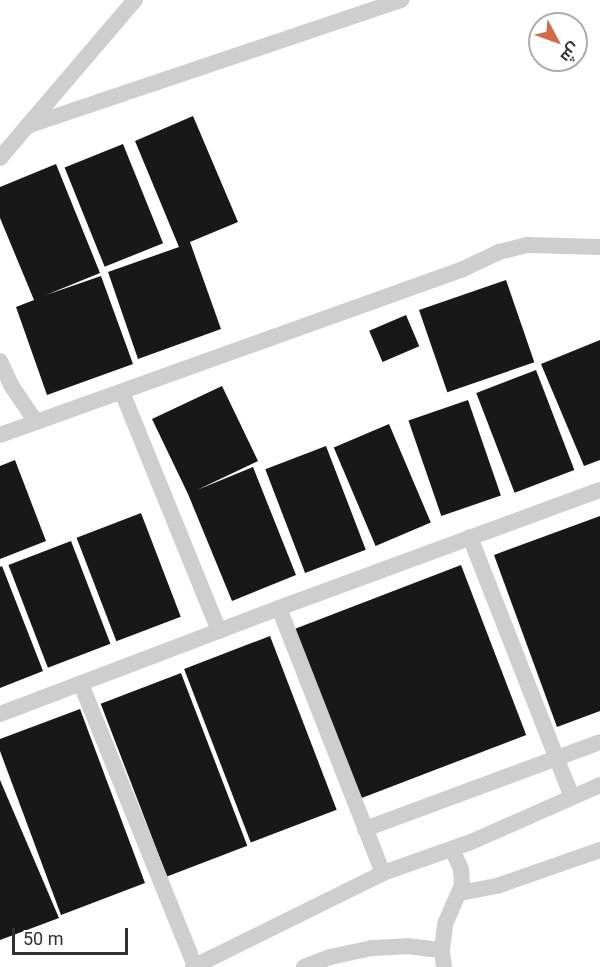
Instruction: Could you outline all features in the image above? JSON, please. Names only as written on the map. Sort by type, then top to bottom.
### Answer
[{"type":"street","points":[[0,158],[135,0]]},
{"type":"street","points":[[27,126],[401,0]]},
{"type":"street","points":[[0,435],[461,270],[500,252],[528,245],[600,247]]},
{"type":"street","points":[[0,361],[11,385],[36,422]]},
{"type":"street","points":[[122,392],[219,631]]},
{"type":"street","points":[[0,714],[600,490]]},
{"type":"street","points":[[470,537],[572,797]]},
{"type":"street","points":[[279,608],[382,873]]},
{"type":"street","points":[[81,684],[194,967],[382,873],[452,849],[600,785]]},
{"type":"street","points":[[366,830],[600,742]]},
{"type":"street","points":[[304,967],[330,957],[372,948],[407,946],[443,959],[445,924],[460,893],[461,869],[452,849]]},
{"type":"street","points":[[460,893],[497,886],[600,850]]},
{"type":"building","points":[[193,116],[238,222],[190,242],[221,329],[138,359],[108,272],[179,247],[135,141]]},
{"type":"building","points":[[123,144],[163,243],[105,267],[65,168]]},
{"type":"building","points":[[56,164],[100,273],[46,295],[101,276],[133,364],[47,395],[16,307],[34,300],[0,218],[0,187]]},
{"type":"building","points":[[506,280],[534,362],[447,392],[419,310]]},
{"type":"building","points":[[406,315],[419,346],[382,362],[369,331]]},
{"type":"building","points":[[600,340],[600,460],[584,466],[541,364]]},
{"type":"building","points":[[536,370],[574,470],[515,493],[476,393]]},
{"type":"building","points":[[222,386],[258,461],[197,490],[253,467],[296,575],[232,601],[188,494],[152,419]]},
{"type":"building","points":[[468,400],[501,495],[441,516],[408,421]]},
{"type":"building","points":[[389,424],[431,522],[376,546],[334,447]]},
{"type":"building","points":[[326,446],[366,550],[305,573],[265,469]]},
{"type":"building","points":[[15,460],[46,541],[0,559],[0,466]]},
{"type":"building","points":[[141,513],[181,617],[116,641],[77,538]]},
{"type":"building","points":[[600,516],[600,711],[557,727],[494,555]]},
{"type":"building","points":[[71,541],[110,644],[48,668],[8,565]]},
{"type":"building","points":[[461,565],[526,735],[359,799],[294,629]]},
{"type":"building","points":[[2,566],[43,671],[0,688],[0,567]]},
{"type":"building","points":[[270,636],[337,810],[251,843],[184,669]]},
{"type":"building","points":[[181,673],[247,846],[167,877],[101,704]]},
{"type":"building","points":[[80,709],[145,883],[61,915],[0,751],[0,739]]},
{"type":"building","points":[[0,780],[59,918],[0,940]]}]
